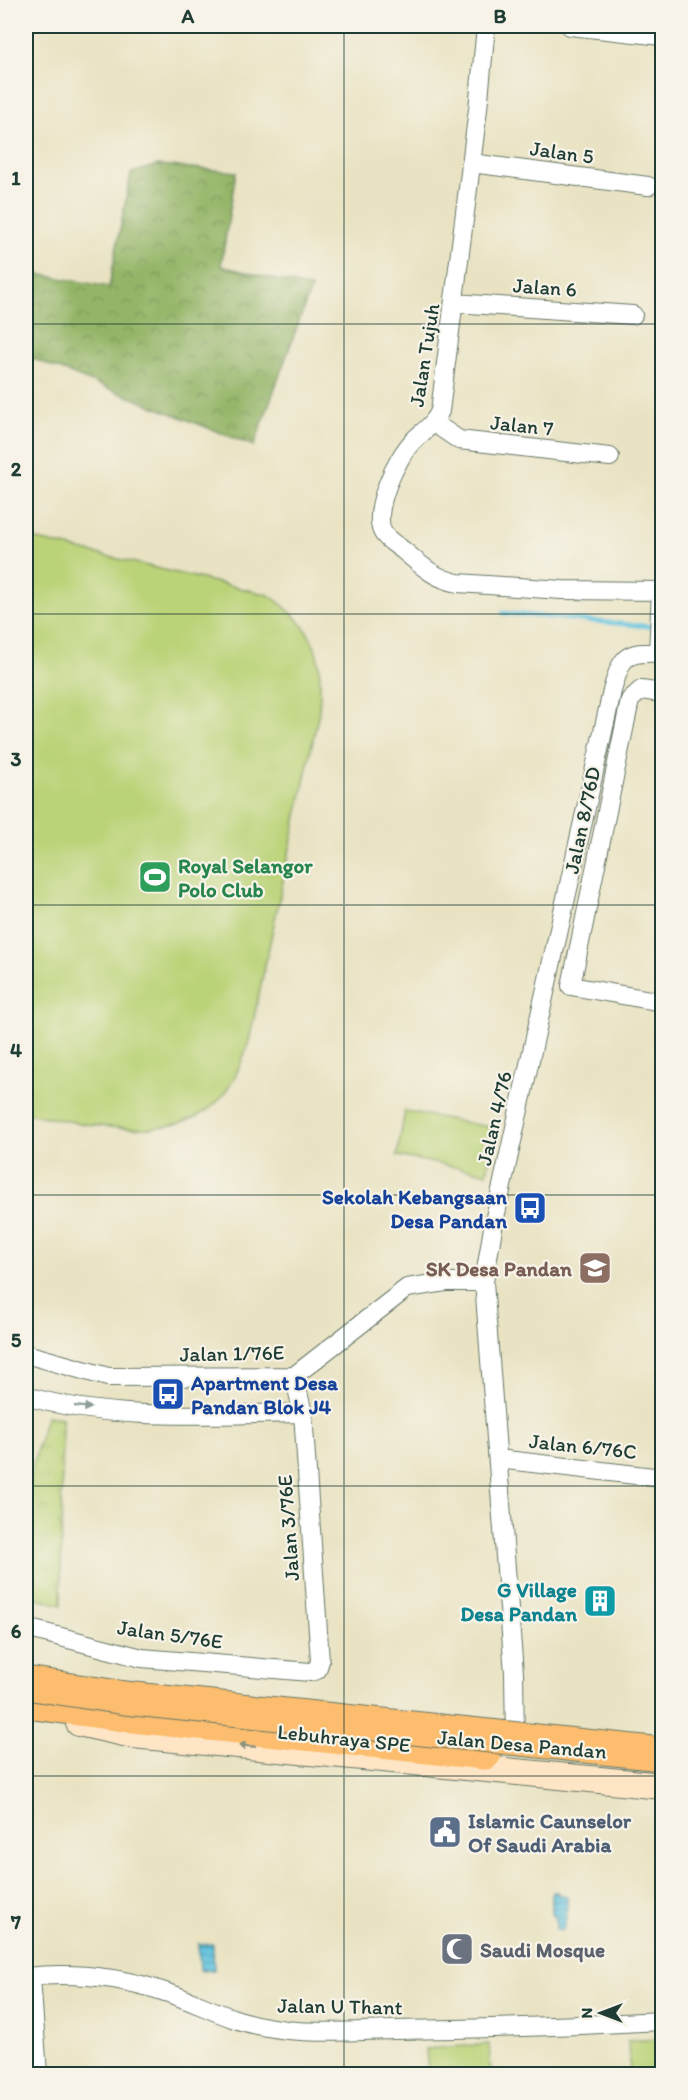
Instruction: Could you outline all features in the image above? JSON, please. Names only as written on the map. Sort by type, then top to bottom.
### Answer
[{"type":"highway","name":"Lebuhraya SPE","points":[[26,1683],[125,1698],[663,1755]]},
{"type":"highway","name":"Lebuhraya SPE","points":[[26,1702],[123,1715],[663,1772]]},
{"type":"street","name":"Jalan Tujuh","points":[[486,26],[441,411],[434,423],[413,441],[400,457],[383,498],[379,517],[384,534],[431,574],[444,580],[470,584],[661,597],[660,652]]},
{"type":"street","points":[[570,26],[663,36]]},
{"type":"street","name":"Jalan 5","points":[[471,162],[648,186]]},
{"type":"street","name":"Jalan 6","points":[[454,303],[633,315]]},
{"type":"street","name":"Jalan 7","points":[[434,423],[459,440],[610,457]]},
{"type":"street","name":"Jalan 4/76","points":[[515,1742],[514,1673],[484,1282],[499,1200],[614,683],[620,665],[627,657],[637,653],[660,652]]},
{"type":"street","name":"Jalan 8/76D","points":[[663,693],[641,690],[630,700],[571,986],[663,1002]]},
{"type":"street","name":"Jalan 1/76E","points":[[26,1354],[108,1377],[294,1376],[407,1288],[446,1282],[484,1282]]},
{"type":"street","name":"Jalan 3/76E","points":[[294,1376],[303,1413],[320,1661],[317,1670],[310,1672]]},
{"type":"street","points":[[26,1396],[56,1404],[159,1415],[303,1413]]},
{"type":"street","name":"Jalan 6/76C","points":[[498,1459],[663,1478]]},
{"type":"street","name":"Jalan 5/76E","points":[[26,1628],[142,1658],[310,1672]]},
{"type":"street","name":"Jalan Desa Pandan","points":[[26,1673],[140,1692],[315,1708],[515,1742],[663,1755]]},
{"type":"street","name":"Jalan Desa Pandan","points":[[26,1710],[133,1735],[663,1786]]},
{"type":"street","name":"Jalan Desa Pandan","points":[[515,1742],[663,1740]]},
{"type":"street","points":[[427,1764],[499,1767],[509,1763],[515,1742]]},
{"type":"street","points":[[515,1742],[516,1762],[522,1766],[573,1772],[618,1782]]},
{"type":"street","name":"Jalan U Thant","points":[[28,1977],[79,1975],[143,1985],[167,1992],[227,2018],[296,2031],[435,2030],[663,2021]]},
{"type":"street","points":[[28,1977],[38,2074]]},
{"type":"green space","points":[[158,165],[236,172],[221,266],[311,288],[254,446],[26,356],[26,272],[109,287],[131,173]]},
{"type":"green space","name":"Royal Selangor Polo Club","points":[[26,537],[269,595],[298,620],[314,645],[318,659],[319,712],[249,1041],[236,1073],[217,1102],[198,1116],[176,1124],[151,1128],[125,1128],[98,1126],[26,1113]]},
{"type":"green space","points":[[405,1111],[495,1128],[487,1173],[397,1156]]},
{"type":"green space","points":[[46,1416],[62,1418],[61,1605],[26,1595],[26,1491]]},
{"type":"green space","points":[[662,2039],[662,2074],[630,2074],[628,2041]]},
{"type":"green space","points":[[489,2044],[491,2074],[428,2074],[426,2049]]},
{"type":"water","points":[[553,1892],[567,1897],[565,1924],[562,1931],[556,1929],[556,1918],[552,1914]]},
{"type":"water","points":[[198,1944],[213,1944],[214,1970],[200,1970]]},
{"type":"waterway","points":[[503,613],[656,627]]},
{"type":"place","name":"Royal Selangor Polo Club","points":[[155,877]]},
{"type":"place","name":"Sekolah Kebangsaan Desa Pandan","points":[[530,1208]]},
{"type":"place","name":"SK Desa Pandan","points":[[595,1268]]},
{"type":"place","name":"Apartment Desa Pandan Blok J4","points":[[168,1394]]},
{"type":"place","name":"G Village Desa Pandan","points":[[600,1601]]},
{"type":"place","name":"Islamic Caunselor Of Saudi Arabia","points":[[445,1832]]},
{"type":"place","name":"Saudi Mosque","points":[[457,1949]]}]
